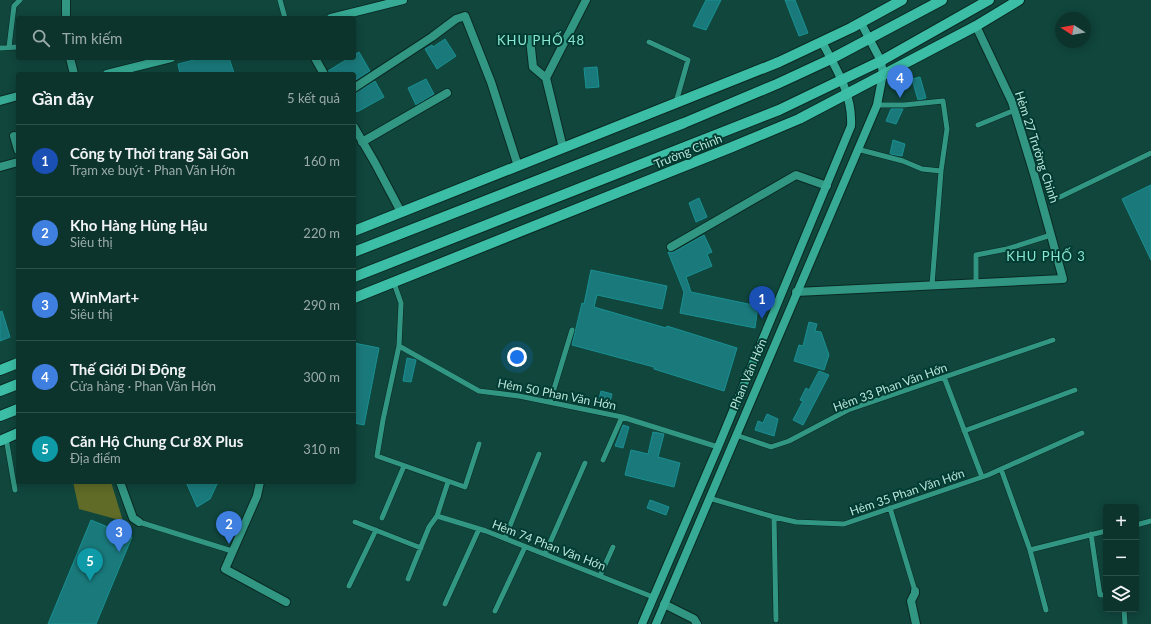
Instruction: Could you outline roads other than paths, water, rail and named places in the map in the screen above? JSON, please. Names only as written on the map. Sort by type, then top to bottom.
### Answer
[{"type":"main road","points":[[339,16],[403,0]]},
{"type":"main road","points":[[356,230],[779,62],[822,42],[902,0]]},
{"type":"main road","points":[[356,251],[684,123],[777,84],[870,40],[942,0]]},
{"type":"main road","name":"Trường Chinh","points":[[356,276],[779,110],[881,61],[989,0]]},
{"type":"main road","name":"Trường Chinh","points":[[356,297],[799,119],[976,26],[1019,0]]},
{"type":"main road","points":[[969,12],[976,26]]},
{"type":"main road","name":"Phan Văn Hớn","points":[[656,624],[796,292],[877,105],[883,74],[881,61],[861,22]]},
{"type":"main road","name":"Phan Văn Hớn","points":[[642,624],[718,447],[852,126],[852,115],[847,93],[822,42]]},
{"type":"main road","points":[[126,72],[165,60]]},
{"type":"main road","points":[[0,101],[16,97]]},
{"type":"main road","points":[[0,370],[16,364]]},
{"type":"main road","points":[[749,372],[760,377]]},
{"type":"main road","points":[[0,391],[16,385]]},
{"type":"main road","points":[[0,416],[16,410]]},
{"type":"main road","points":[[3,439],[16,434]]},
{"type":"street","points":[[66,0],[66,16]]},
{"type":"street","points":[[546,78],[586,0]]},
{"type":"street","points":[[356,87],[432,37],[456,19],[465,16],[491,82],[518,166]]},
{"type":"street","name":"Hẻm 27 Trường Chinh","points":[[976,26],[1015,110],[1063,279],[976,283]]},
{"type":"street","points":[[530,39],[533,67],[546,78],[564,148]]},
{"type":"street","points":[[70,60],[74,72]]},
{"type":"street","points":[[316,60],[323,72]]},
{"type":"street","points":[[362,142],[447,93]]},
{"type":"street","points":[[356,131],[401,212]]},
{"type":"street","points":[[14,136],[16,143]]},
{"type":"street","points":[[0,167],[16,163]]},
{"type":"street","points":[[671,247],[796,175],[827,186]]},
{"type":"street","points":[[796,292],[976,283]]},
{"type":"street","points":[[121,484],[133,518],[139,522]]},
{"type":"street","points":[[260,484],[257,496],[225,569],[286,602]]},
{"type":"street","points":[[915,591],[910,601],[916,624]]},
{"type":"street","points":[[664,604],[694,619],[696,624]]},
{"type":"lane","points":[[9,48],[14,6],[20,0]]},
{"type":"lane","points":[[280,0],[284,16]]},
{"type":"lane","points":[[649,42],[688,60],[676,103]]},
{"type":"lane","points":[[0,48],[16,47]]},
{"type":"lane","points":[[877,105],[943,101],[946,129],[941,171],[932,285]]},
{"type":"lane","points":[[978,125],[1015,110]]},
{"type":"lane","points":[[857,149],[903,161],[922,169],[941,171]]},
{"type":"lane","points":[[1060,197],[1151,153]]},
{"type":"lane","points":[[976,283],[976,256],[1007,249],[1051,235]]},
{"type":"lane","points":[[394,283],[401,303],[399,346],[377,456],[465,487],[479,444]]},
{"type":"lane","points":[[550,402],[572,330]]},
{"type":"lane","name":"Hẻm 33 Phan Văn Hớn","points":[[736,435],[771,447],[790,441],[848,410],[1053,340]]},
{"type":"lane","name":"Hẻm 50 Phan Văn Hớn","points":[[399,346],[479,391],[518,396],[622,417],[718,447]]},
{"type":"lane","points":[[944,377],[982,477]]},
{"type":"lane","points":[[964,431],[1075,390]]},
{"type":"lane","points":[[604,460],[622,417]]},
{"type":"lane","name":"Hẻm 35 Phan Văn Hớn","points":[[709,498],[796,522],[844,524],[982,477],[1082,433]]},
{"type":"lane","points":[[3,439],[15,490]]},
{"type":"lane","points":[[505,538],[539,454]]},
{"type":"lane","points":[[545,554],[585,463]]},
{"type":"lane","points":[[382,518],[404,466]]},
{"type":"lane","points":[[1001,469],[1030,550],[1046,610]]},
{"type":"lane","points":[[408,579],[429,527],[437,516],[448,482]]},
{"type":"lane","points":[[890,508],[915,591]]},
{"type":"lane","name":"Hẻm 74 Phan Văn Hớn","points":[[437,516],[505,538],[653,597]]},
{"type":"lane","points":[[774,517],[776,620]]},
{"type":"lane","points":[[1139,524],[1151,521]]},
{"type":"lane","points":[[139,522],[232,551]]},
{"type":"lane","points":[[355,522],[421,548]]},
{"type":"lane","points":[[444,604],[479,529]]},
{"type":"lane","points":[[349,586],[376,530]]},
{"type":"lane","points":[[1030,550],[1103,532]]},
{"type":"lane","points":[[1091,534],[1100,595],[1103,595]]},
{"type":"lane","points":[[495,611],[525,547]]},
{"type":"lane","points":[[600,576],[613,547]]},
{"type":"lane","points":[[1124,612],[1125,624]]},
{"type":"place","name":"Thế Giới Di Động","points":[[900,98]]},
{"type":"place","name":"Công ty Thời trang Sài Gòn","points":[[762,319]]},
{"type":"place","name":"Kho Hàng Hùng Hậu","points":[[229,544]]},
{"type":"place","name":"WinMart+","points":[[119,552]]},
{"type":"place","name":"Căn Hộ Chung Cư 8X Plus","points":[[90,581]]},
{"type":"district","name":"KHU PHỐ 48","points":[[541,40]]},
{"type":"district","name":"KHU PHỐ 3","points":[[1046,256]]}]
